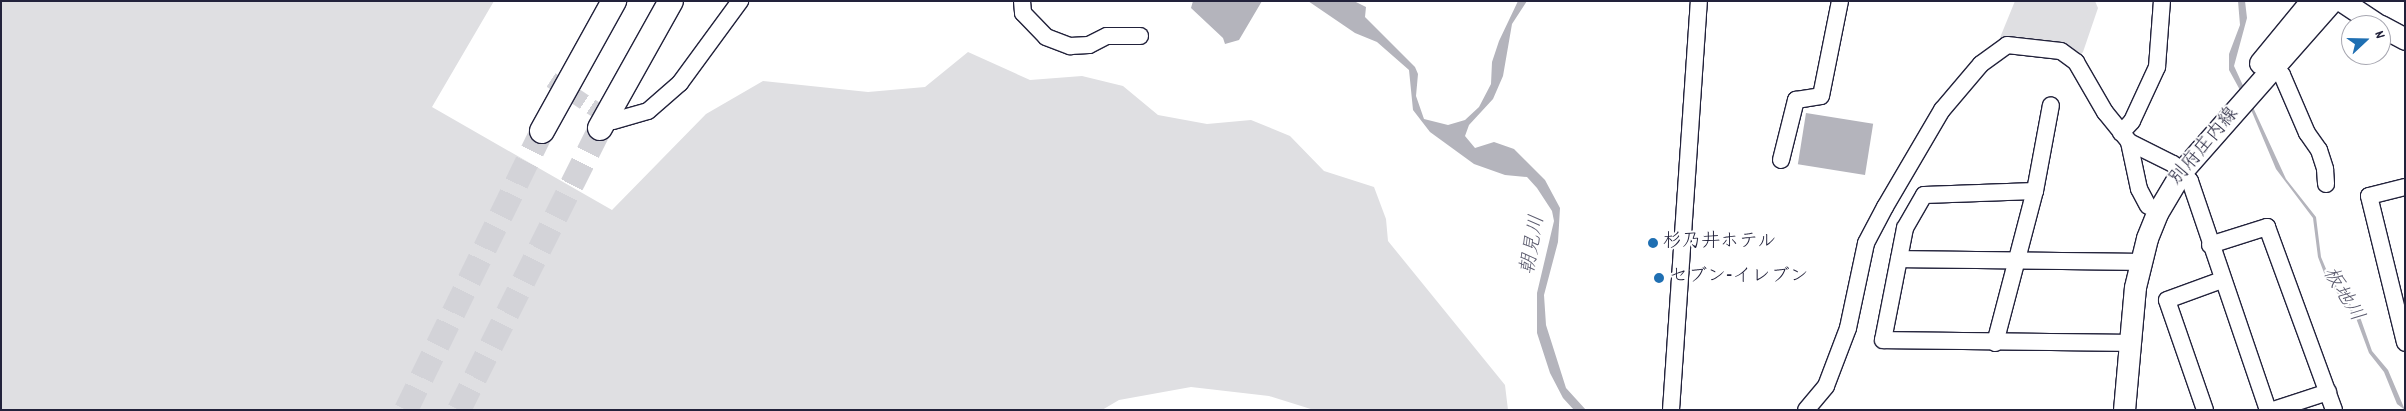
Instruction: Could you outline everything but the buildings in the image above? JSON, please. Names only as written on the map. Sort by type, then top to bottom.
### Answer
[{"type":"highway","points":[[542,131],[614,1]]},
{"type":"highway","points":[[607,124],[671,1]]},
{"type":"main road","name":"別府庄内線","points":[[2269,64],[2311,1]]},
{"type":"main road","name":"別府庄内線","points":[[2114,410],[2125,343],[2134,262],[2148,206],[2178,167],[2269,64],[2332,1]]},
{"type":"main road","points":[[2342,1],[2363,15]]},
{"type":"main road","points":[[2391,32],[2405,39]]},
{"type":"main road","name":"別府庄内線","points":[[2134,262],[2178,167]]},
{"type":"main road","name":"別府庄内線","points":[[2124,410],[2125,343]]},
{"type":"street","points":[[607,124],[648,110],[680,83],[740,1]]},
{"type":"street","points":[[1022,1],[1023,13],[1046,37],[1070,46],[1089,45],[1107,36],[1140,36]]},
{"type":"street","points":[[1671,410],[1700,1]]},
{"type":"street","points":[[1781,160],[1796,100],[1821,96],[1840,1]]},
{"type":"street","points":[[2125,138],[2153,79],[2162,1]]},
{"type":"street","points":[[1806,410],[1826,386],[1848,328],[1866,243],[1942,110],[1981,64],[2007,45],[2061,51],[2076,62],[2105,112],[2125,138],[2139,189],[2148,206]]},
{"type":"street","points":[[2269,64],[2282,75],[2307,133],[2319,150],[2326,169],[2326,184]]},
{"type":"street","points":[[1995,343],[2035,191],[2052,105]]},
{"type":"street","points":[[2125,138],[2178,167],[2190,181],[2210,245],[2268,410]]},
{"type":"street","points":[[2405,187],[2370,196],[2405,343]]},
{"type":"street","points":[[2035,191],[1924,195],[1905,228],[1883,340],[1995,343],[2125,343]]},
{"type":"street","points":[[2210,245],[2267,227],[2334,410]]},
{"type":"street","points":[[1899,259],[2018,259],[2134,262]]},
{"type":"street","points":[[2206,410],[2167,300],[2222,280]]},
{"type":"street","points":[[2273,410],[2328,392]]},
{"type":"shaded area","points":[[1,1],[494,1],[432,107],[612,210],[706,114],[763,81],[868,92],[925,87],[968,52],[1030,80],[1082,76],[1123,86],[1158,115],[1207,124],[1251,120],[1290,136],[1324,171],[1374,187],[1386,219],[1388,241],[1505,385],[1508,410],[1314,410],[1269,396],[1191,387],[1119,400],[1102,410],[1,410]]},
{"type":"shaded area","points":[[2015,1],[2095,1],[2098,8],[2083,52],[2078,58],[1997,45]]},
{"type":"water","points":[[1193,1],[1262,1],[1239,40],[1225,44],[1223,38],[1191,8]]},
{"type":"water","points":[[1308,1],[1354,1],[1366,7],[1365,17],[1415,67],[1418,74],[1416,96],[1424,119],[1448,125],[1465,120],[1479,107],[1491,84],[1492,62],[1499,41],[1518,1],[1527,1],[1512,24],[1503,76],[1493,99],[1469,125],[1465,136],[1475,148],[1494,142],[1514,149],[1545,180],[1560,208],[1558,242],[1544,295],[1546,325],[1566,388],[1586,410],[1574,410],[1563,398],[1550,373],[1537,333],[1537,293],[1554,221],[1552,211],[1537,188],[1527,177],[1505,175],[1474,164],[1430,132],[1413,110],[1409,70],[1377,42],[1355,33]]},
{"type":"water","name":"板地川","points":[[2238,1],[2245,1],[2247,18],[2234,66],[2286,179],[2316,217],[2321,257],[2329,276],[2360,317],[2372,351],[2388,370],[2405,410],[2397,404],[2384,372],[2369,353],[2356,318],[2326,278],[2318,257],[2313,218],[2276,169],[2252,112],[2229,70],[2229,54],[2240,25]]},
{"type":"water","points":[[1806,113],[1873,124],[1865,175],[1798,164]]},
{"type":"tunnel","points":[[551,80],[613,121]]},
{"type":"tunnel","points":[[459,410],[600,128]]},
{"type":"tunnel","points":[[406,410],[542,131]]},
{"type":"place","name":"杉乃井ホテル","points":[[1653,243]]},
{"type":"place","name":"セブン-イレブン","points":[[1659,278]]},
{"type":"water label","name":"朝見川","points":[[1534,245]]}]
